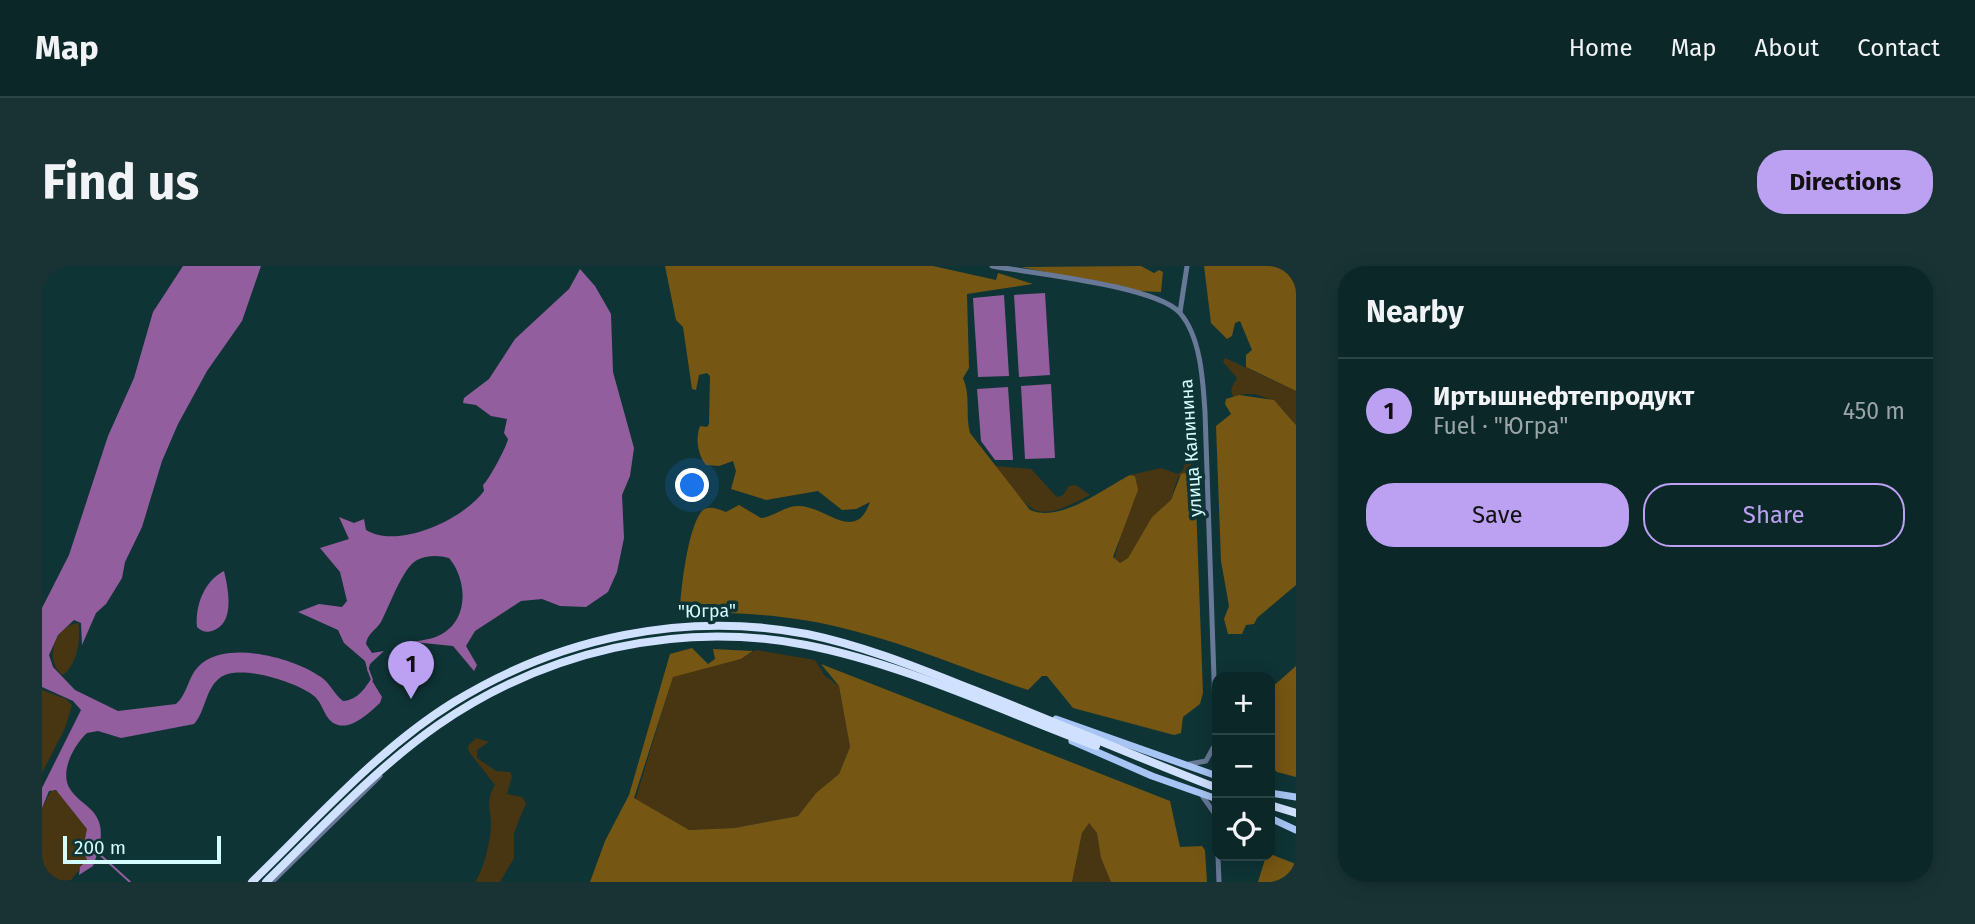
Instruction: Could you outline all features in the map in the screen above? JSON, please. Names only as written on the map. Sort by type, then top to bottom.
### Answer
[{"type":"highway","name":"\"Югра\"","points":[[252,882],[372,767],[431,718],[517,669],[608,638],[690,626],[740,626],[787,631],[863,649],[986,700],[1212,787]]},
{"type":"highway","name":"\"Югра\"","points":[[266,882],[390,763],[460,711],[518,680],[594,652],[666,638],[741,636],[806,645],[986,700]]},
{"type":"highway","points":[[1275,807],[1296,813]]},
{"type":"main road","points":[[986,700],[1212,774]]},
{"type":"main road","points":[[986,700],[1214,798]]},
{"type":"main road","points":[[1275,794],[1296,797]]},
{"type":"main road","points":[[1275,820],[1296,830]]},
{"type":"street","points":[[992,266],[1150,296],[1180,312],[1187,266]]},
{"type":"street","name":"улица Калинина","points":[[1180,312],[1189,328],[1197,355],[1205,412],[1215,735]]},
{"type":"street","points":[[1178,762],[1206,761],[1212,752]]},
{"type":"street","points":[[272,882],[365,792],[390,763]]},
{"type":"street","points":[[1195,792],[1212,806]]},
{"type":"street","points":[[1218,861],[1219,882]]},
{"type":"shaded area","points":[[183,266],[261,266],[242,321],[207,371],[178,424],[162,461],[142,527],[125,562],[122,578],[106,604],[96,613],[82,645],[81,623],[74,620],[58,635],[49,655],[53,667],[75,690],[118,711],[176,704],[198,667],[224,654],[241,653],[277,658],[309,670],[324,679],[343,701],[357,696],[371,679],[382,697],[380,703],[361,719],[344,726],[333,723],[314,696],[295,685],[268,676],[230,674],[221,677],[212,687],[194,724],[121,738],[98,731],[87,733],[77,744],[66,775],[73,794],[97,817],[101,839],[93,866],[79,875],[80,867],[87,860],[83,848],[87,829],[56,790],[49,791],[42,808],[42,788],[81,710],[73,701],[42,687],[42,608],[69,555],[108,436],[134,378],[153,312]]},
{"type":"shaded area","points":[[665,266],[933,266],[996,280],[998,273],[1033,284],[967,294],[969,368],[963,378],[967,392],[970,433],[1030,510],[1042,513],[1068,508],[1082,503],[1130,475],[1135,476],[1138,490],[1113,557],[1120,563],[1128,558],[1152,517],[1171,500],[1181,474],[1188,472],[1195,477],[1203,693],[1200,704],[1183,717],[1181,733],[1174,735],[1073,708],[1047,676],[1042,676],[1028,690],[898,644],[833,626],[772,616],[688,613],[680,609],[692,531],[701,512],[707,508],[726,512],[739,505],[761,518],[798,506],[848,522],[856,521],[864,514],[870,502],[856,509],[842,510],[818,491],[766,500],[731,489],[736,471],[733,461],[719,466],[706,465],[699,452],[698,436],[700,426],[707,427],[709,424],[710,376],[707,373],[699,375],[696,390],[692,389],[683,327],[676,320]]},
{"type":"shaded area","points":[[1141,266],[1154,273],[1159,270],[1163,272],[1161,292],[1139,291],[1021,267]]},
{"type":"shaded area","points":[[1204,266],[1296,266],[1296,391],[1246,367],[1246,355],[1252,350],[1240,321],[1235,323],[1232,336],[1227,339],[1211,323]]},
{"type":"shaded area","points":[[580,269],[595,286],[611,314],[613,372],[634,448],[630,476],[622,495],[624,538],[617,572],[608,592],[586,607],[560,606],[542,599],[521,601],[475,631],[466,646],[477,665],[474,671],[453,646],[413,642],[437,636],[450,628],[457,620],[463,599],[459,577],[449,558],[421,558],[407,571],[381,622],[368,637],[366,644],[372,653],[384,651],[370,664],[368,672],[365,661],[344,643],[338,630],[298,612],[319,604],[342,607],[347,601],[340,572],[320,548],[349,539],[339,517],[354,523],[364,519],[366,530],[379,535],[395,536],[430,529],[462,512],[474,502],[484,491],[483,485],[507,443],[508,439],[504,433],[507,419],[491,416],[476,405],[463,403],[464,398],[489,379],[515,339],[569,289]]},
{"type":"shaded area","points":[[1045,293],[1050,375],[1019,377],[1014,295]]},
{"type":"shaded area","points":[[1004,295],[1009,376],[978,377],[973,298]]},
{"type":"shaded area","points":[[1225,358],[1296,391],[1296,425],[1284,410],[1269,399],[1252,394],[1233,397],[1231,389],[1237,378],[1223,362]]},
{"type":"shaded area","points":[[1051,384],[1055,458],[1025,459],[1021,386]]},
{"type":"shaded area","points":[[1008,387],[1013,460],[995,460],[981,441],[977,389]]},
{"type":"shaded area","points":[[1239,395],[1274,400],[1296,425],[1296,585],[1257,618],[1254,624],[1246,625],[1242,634],[1228,634],[1224,619],[1229,606],[1221,561],[1216,426],[1231,414],[1225,404],[1226,399]]},
{"type":"shaded area","points":[[1188,455],[1195,477],[1188,472],[1178,477],[1171,500],[1152,517],[1128,558],[1120,563],[1114,560],[1127,513],[1135,499],[1135,476],[1130,475],[1161,468],[1178,474],[1183,470]]},
{"type":"shaded area","points":[[995,466],[1031,469],[1057,497],[1063,495],[1069,486],[1076,485],[1090,495],[1056,510],[1035,510],[1026,504]]},
{"type":"shaded area","points":[[224,571],[228,596],[225,621],[212,631],[204,631],[197,627],[199,603],[211,581]]},
{"type":"shaded area","points":[[78,623],[77,652],[71,666],[62,675],[54,661],[54,644],[63,630]]},
{"type":"shaded area","points":[[692,648],[708,664],[715,659],[713,649],[753,651],[741,659],[673,677],[634,798],[689,830],[734,828],[798,816],[816,793],[839,774],[850,747],[839,686],[821,664],[1170,801],[1180,847],[1202,846],[1205,850],[1207,882],[1111,882],[1101,858],[1097,833],[1089,823],[1082,833],[1072,882],[590,882],[605,841],[629,795],[670,654]]},
{"type":"shaded area","points":[[756,650],[815,660],[825,676],[839,686],[850,747],[839,774],[816,793],[798,816],[734,828],[689,830],[635,801],[673,676],[741,659]]},
{"type":"shaded area","points":[[1296,666],[1296,777],[1275,770],[1275,685]]},
{"type":"shaded area","points":[[42,690],[66,699],[72,705],[65,728],[42,773]]},
{"type":"shaded area","points":[[476,738],[489,742],[477,750],[477,758],[496,771],[510,772],[512,776],[507,794],[522,797],[526,803],[514,833],[514,858],[500,882],[475,882],[488,846],[490,799],[495,785],[469,752],[468,746]]},
{"type":"shaded area","points":[[52,789],[59,793],[87,829],[83,845],[87,860],[71,880],[42,882],[42,808]]},
{"type":"shaded area","points":[[1089,823],[1097,833],[1101,858],[1111,882],[1072,882],[1082,833]]},
{"type":"shaded area","points":[[1275,856],[1296,864],[1296,882],[1258,882],[1264,861],[1275,861]]},
{"type":"waterway","points":[[368,669],[372,680]]},
{"type":"waterway","points":[[97,852],[130,882]]},
{"type":"place","name":"Иртышнефтепродукт","points":[[411,699]]}]
